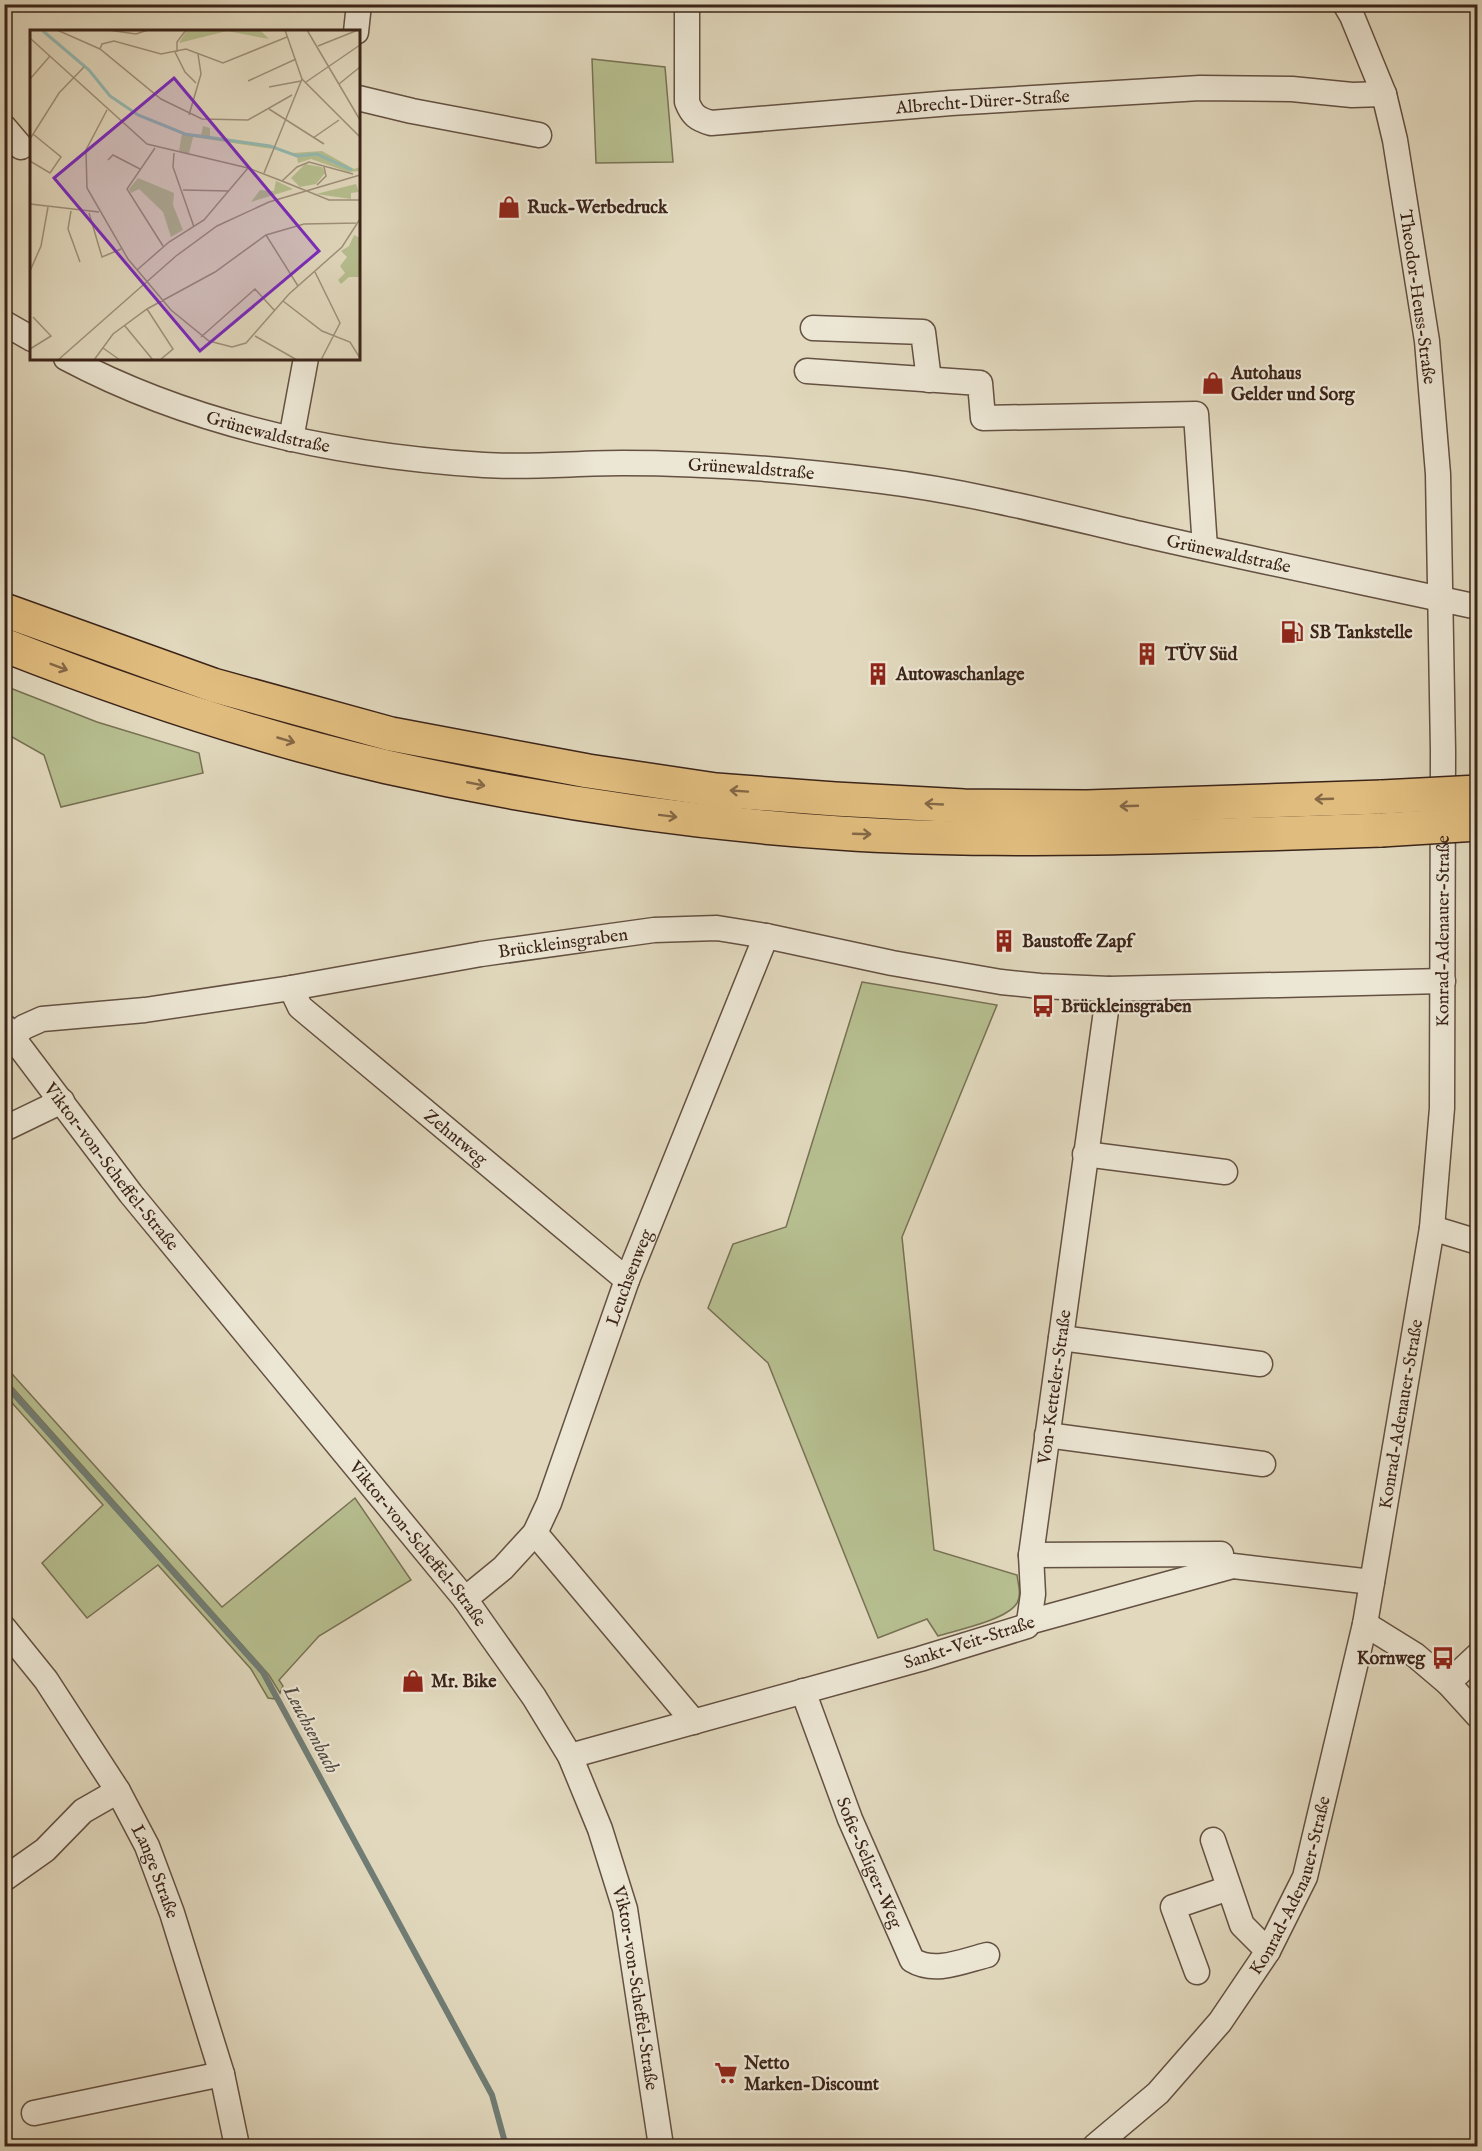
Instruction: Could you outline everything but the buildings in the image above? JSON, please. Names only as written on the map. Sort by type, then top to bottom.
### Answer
[{"type":"highway","points":[[4,610],[213,685],[380,732],[502,757],[716,790],[835,799],[997,806],[1087,807],[1478,792]]},
{"type":"highway","points":[[4,645],[67,670],[230,724],[387,767],[592,806],[717,822],[840,833],[952,838],[1070,838],[1381,830],[1478,824]]},
{"type":"street","points":[[356,30],[359,4]]},
{"type":"street","name":"Albrecht-Dürer-Straße","points":[[687,4],[687,102],[691,113],[711,123],[951,103],[1200,88],[1292,89],[1352,95],[1384,94]]},
{"type":"street","name":"Theodor-Heuss-Straße","points":[[1345,4],[1384,94],[1395,140],[1427,341],[1438,474],[1441,599]]},
{"type":"street","points":[[360,98],[412,111],[539,135]]},
{"type":"street","points":[[4,127],[21,147]]},
{"type":"street","points":[[813,328],[922,332],[929,380]]},
{"type":"street","name":"Grünewaldstraße","points":[[70,360],[189,411],[291,439],[372,455],[488,466],[624,463],[773,468],[887,481],[980,497],[1478,607]]},
{"type":"street","points":[[291,439],[306,360]]},
{"type":"street","points":[[807,371],[980,383],[983,418],[1196,414],[1205,548]]},
{"type":"street","name":"Konrad-Adenauer-Straße","points":[[1095,2146],[1158,2093],[1220,2022],[1268,1951],[1305,1877],[1365,1624],[1432,1228],[1442,1108],[1441,599]]},
{"type":"street","name":"Brückleinsgraben","points":[[8,1031],[42,1020],[145,1010],[291,988],[481,954],[654,930],[717,928],[892,963],[1001,982],[1040,986],[1109,989],[1443,981]]},
{"type":"street","name":"Leuchsenweg","points":[[465,1599],[504,1568],[535,1533],[549,1503],[627,1280],[766,936]]},
{"type":"street","name":"Zehntweg","points":[[291,988],[300,1007],[627,1280]]},
{"type":"street","name":"Von-Ketteler-Straße","points":[[1029,1622],[1033,1594],[1031,1555],[1109,989]]},
{"type":"street","name":"Viktor-von-Scheffel-Straße","points":[[8,1031],[131,1194],[465,1599],[534,1697],[570,1756],[600,1829],[625,1909],[661,2146]]},
{"type":"street","points":[[4,1129],[62,1101]]},
{"type":"street","points":[[1085,1154],[1225,1172]]},
{"type":"street","points":[[1432,1228],[1478,1242]]},
{"type":"street","points":[[1061,1338],[1260,1364]]},
{"type":"street","points":[[1047,1435],[1263,1464]]},
{"type":"street","points":[[535,1533],[694,1722]]},
{"type":"street","points":[[1031,1555],[1221,1554]]},
{"type":"street","name":"Sankt-Veit-Straße","points":[[570,1756],[920,1659],[1027,1626],[1029,1622],[1233,1566],[1372,1582]]},
{"type":"street","points":[[1365,1624],[1415,1655],[1448,1683],[1478,1716]]},
{"type":"street","name":"Lange Straße","points":[[4,1628],[46,1680],[118,1791],[147,1846],[172,1913],[222,2074],[237,2146]]},
{"type":"street","points":[[1448,1683],[1478,1655]]},
{"type":"street","name":"Sofie-Seliger-Weg","points":[[803,1691],[850,1819],[912,1960],[921,1966],[932,1968],[987,1955]]},
{"type":"street","points":[[4,1879],[45,1850],[83,1811],[118,1791]]},
{"type":"street","points":[[1213,1840],[1242,1924],[1268,1951]]},
{"type":"street","points":[[1197,1972],[1173,1907],[1229,1888]]},
{"type":"street","points":[[34,2113],[222,2074]]},
{"type":"green space","points":[[592,59],[665,67],[673,162],[596,163]]},
{"type":"green space","points":[[5,686],[97,722],[199,753],[203,773],[61,807],[44,755],[5,733]]},
{"type":"green space","points":[[862,982],[997,1005],[902,1237],[934,1550],[1017,1575],[1019,1597],[1012,1609],[993,1619],[938,1636],[927,1619],[878,1638],[768,1363],[708,1308],[733,1244],[786,1227]]},
{"type":"green space","points":[[4,1365],[222,1607],[355,1498],[411,1580],[319,1636],[279,1680],[283,1686],[280,1693],[269,1675],[5,1379]]},
{"type":"green space","points":[[5,1387],[261,1673],[275,1699],[268,1698],[251,1669],[158,1565],[87,1618],[42,1563],[103,1505],[5,1395]]},
{"type":"waterway","name":"Leuchsenbach","points":[[4,1383],[263,1672],[492,2095],[506,2146]]},
{"type":"place","name":"Ruck-Werbedruck","points":[[509,207]]},
{"type":"place","name":"Autohaus Gelder und Sorg","points":[[1213,383]]},
{"type":"place","name":"SB Tankstelle","points":[[1292,632]]},
{"type":"place","name":"TÜV Süd","points":[[1147,654]]},
{"type":"place","name":"Autowaschanlage","points":[[878,674]]},
{"type":"place","name":"Baustoffe Zapf","points":[[1004,941]]},
{"type":"place","name":"Brückleinsgraben","points":[[1043,1006]]},
{"type":"place","name":"Kornweg","points":[[1443,1658]]},
{"type":"place","name":"Mr. Bike","points":[[413,1681]]},
{"type":"place","name":"Netto Marken-Discount","points":[[726,2073]]}]
